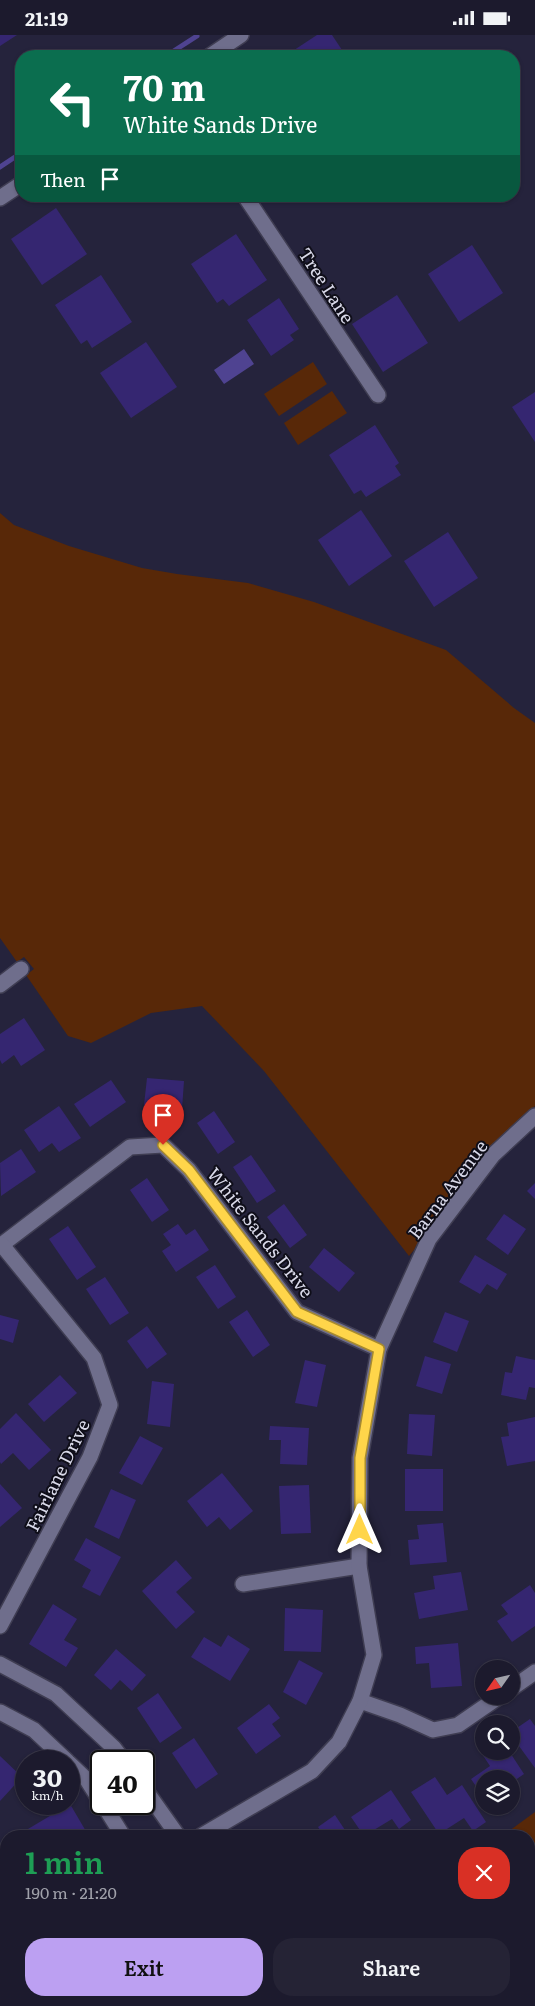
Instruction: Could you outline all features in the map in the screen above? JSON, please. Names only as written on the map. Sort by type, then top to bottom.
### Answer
[{"type":"street","points":[[219,50],[241,35]]},
{"type":"street","points":[[0,198],[15,188]]},
{"type":"street","name":"Tree Lane","points":[[249,202],[378,395]]},
{"type":"street","points":[[0,985],[21,969]]},
{"type":"street","name":"Barna Avenue","points":[[211,1830],[312,1771],[339,1742],[360,1701],[374,1655],[360,1565],[360,1458],[379,1349],[428,1239],[492,1155],[535,1116]]},
{"type":"street","name":"White Sands Drive","points":[[1,1245],[130,1147],[163,1145],[189,1170],[297,1312],[379,1349]]},
{"type":"street","name":"Fairlane Drive","points":[[0,1626],[90,1457],[110,1405],[94,1358],[1,1245]]},
{"type":"street","points":[[243,1584],[360,1565]]},
{"type":"street","points":[[0,1664],[56,1694],[116,1750]]},
{"type":"street","points":[[520,1683],[535,1672]]},
{"type":"street","points":[[360,1701],[400,1715],[433,1730],[458,1725],[487,1705]]},
{"type":"street","points":[[0,1711],[34,1730],[55,1750]]},
{"type":"street","points":[[80,1773],[90,1785]]},
{"type":"street","points":[[155,1804],[174,1830]]},
{"type":"street","points":[[110,1815],[119,1830]]},
{"type":"shaded area","points":[[244,349],[254,364],[224,384],[214,370]]},
{"type":"shaded area","points":[[313,362],[327,384],[279,416],[264,394]]},
{"type":"shaded area","points":[[332,391],[347,413],[298,445],[284,423]]},
{"type":"shaded area","points":[[0,513],[14,525],[69,546],[142,568],[248,583],[314,602],[446,650],[514,708],[535,723],[535,1106],[487,1149],[422,1235],[409,1256],[264,1071],[202,1006],[151,1013],[91,1043],[68,1036],[26,975],[34,969],[24,957],[17,962],[0,938]]},
{"type":"shaded area","points":[[535,1812],[535,1830],[510,1830]]},
{"type":"building","points":[[0,35],[17,35],[0,46]]},
{"type":"building","points":[[317,35],[332,35],[342,50],[294,50]]},
{"type":"building","points":[[56,208],[87,254],[42,285],[11,239]]},
{"type":"building","points":[[236,234],[267,280],[229,306],[223,299],[217,303],[191,264]]},
{"type":"building","points":[[472,245],[503,293],[459,322],[428,274]]},
{"type":"building","points":[[101,275],[132,322],[92,348],[87,340],[81,344],[55,305]]},
{"type":"building","points":[[397,295],[428,343],[383,372],[352,324]]},
{"type":"building","points":[[279,298],[299,329],[290,335],[294,340],[271,356],[247,320]]},
{"type":"building","points":[[146,342],[177,387],[131,418],[100,373]]},
{"type":"building","points":[[535,392],[535,442],[512,407]]},
{"type":"building","points":[[375,425],[399,463],[395,466],[401,475],[366,497],[361,490],[354,494],[329,455]]},
{"type":"building","points":[[361,510],[392,556],[349,586],[318,540]]},
{"type":"building","points":[[448,532],[478,578],[434,607],[404,561]]},
{"type":"building","points":[[24,1018],[45,1050],[21,1066],[14,1055],[2,1064],[0,1060],[0,1034]]},
{"type":"building","points":[[147,1078],[184,1081],[182,1109],[144,1105]]},
{"type":"building","points":[[111,1080],[126,1102],[90,1127],[74,1104]]},
{"type":"building","points":[[59,1106],[81,1138],[59,1152],[52,1143],[39,1152],[24,1130]]},
{"type":"building","points":[[214,1111],[235,1142],[218,1154],[197,1123]]},
{"type":"building","points":[[21,1149],[36,1172],[1,1196],[0,1163]]},
{"type":"building","points":[[251,1155],[276,1191],[257,1203],[233,1167]]},
{"type":"building","points":[[147,1178],[169,1210],[152,1222],[130,1190]]},
{"type":"building","points":[[535,1183],[535,1199],[527,1191]]},
{"type":"building","points":[[284,1204],[307,1235],[290,1248],[267,1217]]},
{"type":"building","points":[[504,1214],[526,1229],[508,1255],[486,1239]]},
{"type":"building","points":[[178,1224],[186,1235],[195,1229],[209,1250],[176,1272],[162,1251],[171,1245],[163,1234]]},
{"type":"building","points":[[68,1226],[96,1267],[77,1280],[49,1239]]},
{"type":"building","points":[[324,1248],[355,1273],[339,1292],[309,1267]]},
{"type":"building","points":[[475,1255],[507,1274],[497,1290],[487,1284],[480,1294],[459,1282]]},
{"type":"building","points":[[215,1265],[236,1297],[218,1309],[196,1277]]},
{"type":"building","points":[[105,1277],[129,1313],[110,1325],[86,1289]]},
{"type":"building","points":[[247,1310],[270,1345],[253,1357],[229,1322]]},
{"type":"building","points":[[445,1312],[469,1321],[457,1352],[433,1342]]},
{"type":"building","points":[[0,1315],[19,1320],[13,1343],[0,1339]]},
{"type":"building","points":[[147,1326],[167,1354],[147,1369],[127,1341]]},
{"type":"building","points":[[425,1356],[451,1364],[442,1394],[416,1386]]},
{"type":"building","points":[[516,1356],[535,1360],[535,1388],[529,1387],[526,1400],[501,1395],[505,1372],[512,1373]]},
{"type":"building","points":[[305,1360],[326,1365],[317,1407],[295,1403]]},
{"type":"building","points":[[60,1375],[77,1393],[44,1422],[28,1404]]},
{"type":"building","points":[[152,1381],[174,1384],[170,1427],[147,1424]]},
{"type":"building","points":[[16,1413],[51,1450],[29,1470],[13,1453],[1,1464],[0,1462],[0,1429]]},
{"type":"building","points":[[409,1414],[435,1415],[432,1456],[407,1454]]},
{"type":"building","points":[[535,1417],[535,1461],[507,1466],[501,1437],[509,1436],[507,1423]]},
{"type":"building","points":[[270,1426],[309,1428],[307,1465],[280,1464],[281,1440],[269,1440]]},
{"type":"building","points":[[140,1436],[163,1448],[142,1485],[119,1473]]},
{"type":"building","points":[[405,1469],[443,1469],[443,1511],[405,1511]]},
{"type":"building","points":[[222,1473],[253,1511],[230,1530],[219,1517],[207,1527],[187,1501]]},
{"type":"building","points":[[0,1484],[22,1508],[0,1527]]},
{"type":"building","points":[[309,1485],[311,1533],[281,1534],[279,1486]]},
{"type":"building","points":[[111,1489],[136,1500],[119,1539],[94,1527]]},
{"type":"building","points":[[443,1523],[447,1562],[410,1565],[408,1540],[419,1539],[417,1525]]},
{"type":"building","points":[[86,1538],[121,1557],[100,1596],[82,1587],[91,1570],[74,1560]]},
{"type":"building","points":[[176,1560],[192,1578],[176,1592],[195,1612],[176,1629],[142,1591]]},
{"type":"building","points":[[461,1572],[468,1610],[419,1619],[414,1593],[435,1589],[433,1576]]},
{"type":"building","points":[[530,1585],[535,1593],[535,1626],[512,1642],[497,1621],[508,1614],[501,1605]]},
{"type":"building","points":[[53,1604],[77,1619],[64,1640],[78,1648],[66,1667],[29,1644]]},
{"type":"building","points":[[285,1608],[323,1610],[321,1652],[284,1651]]},
{"type":"building","points":[[228,1635],[250,1649],[230,1681],[191,1657],[204,1637],[221,1647]]},
{"type":"building","points":[[458,1643],[462,1686],[431,1688],[429,1663],[416,1664],[415,1647]]},
{"type":"building","points":[[116,1649],[146,1675],[132,1691],[120,1680],[111,1690],[94,1675]]},
{"type":"building","points":[[299,1660],[323,1673],[306,1705],[283,1692]]},
{"type":"building","points":[[158,1693],[182,1728],[160,1743],[137,1708]]},
{"type":"building","points":[[269,1704],[280,1718],[272,1724],[281,1736],[256,1754],[237,1728]]},
{"type":"building","points":[[530,1719],[535,1726],[535,1768],[520,1747],[520,1726]]},
{"type":"building","points":[[194,1738],[218,1774],[196,1789],[172,1753]]},
{"type":"building","points":[[0,1756],[15,1770],[15,1785],[0,1801]]},
{"type":"building","points":[[486,1760],[515,1760],[524,1774],[520,1777],[520,1770],[484,1770],[490,1766]]},
{"type":"building","points":[[475,1776],[475,1785],[471,1779]]},
{"type":"building","points":[[435,1777],[447,1795],[462,1785],[475,1805],[475,1815],[481,1815],[486,1822],[472,1830],[464,1818],[445,1830],[436,1830],[411,1792]]},
{"type":"building","points":[[391,1790],[411,1820],[399,1829],[392,1819],[374,1830],[360,1830],[351,1817]]},
{"type":"building","points":[[52,1815],[76,1815],[85,1830],[29,1830]]},
{"type":"building","points":[[335,1815],[345,1830],[320,1830],[318,1827]]},
{"type":"waterway","points":[[175,50],[197,36]]},
{"type":"waterway","points":[[0,167],[15,157]]},
{"type":"route","points":[[163,1145],[189,1170],[297,1312],[379,1349],[360,1458],[360,1530]]}]
